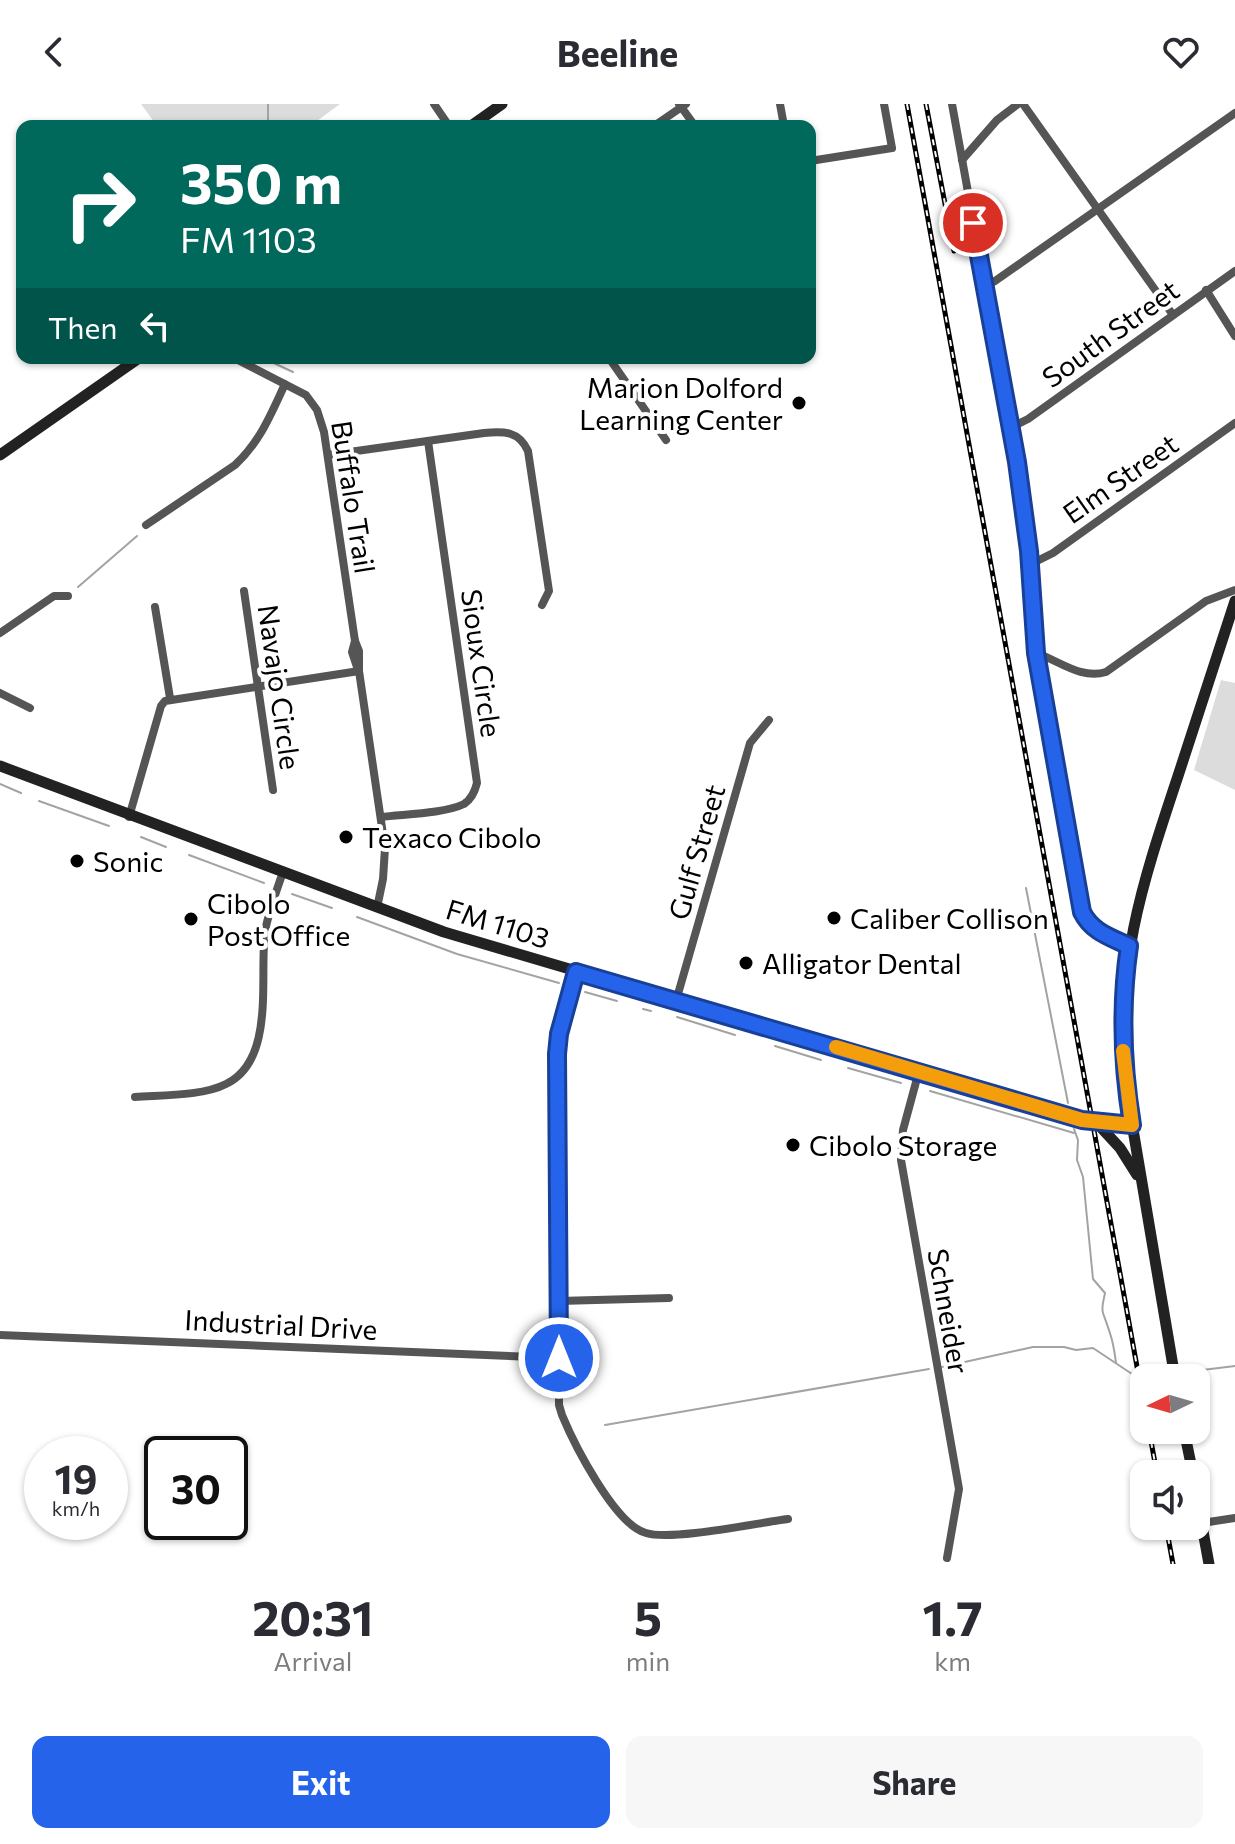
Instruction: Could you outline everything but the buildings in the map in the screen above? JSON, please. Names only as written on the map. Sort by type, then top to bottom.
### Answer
[{"type":"main road","points":[[479,120],[502,104]]},
{"type":"main road","points":[[0,455],[130,364]]},
{"type":"main road","points":[[1173,1364],[1132,1125],[1122,1032],[1122,1002],[1138,899],[1235,601]]},
{"type":"main road","name":"FM 1103","points":[[0,766],[129,817],[444,932],[1096,1122],[1132,1125]]},
{"type":"main road","points":[[1096,1122],[1131,1164],[1142,1186]]},
{"type":"main road","points":[[1205,1540],[1209,1564]]},
{"type":"street","points":[[816,160],[892,148],[884,104]]},
{"type":"street","points":[[952,104],[1024,515],[1036,653],[1082,912],[1087,923],[1097,931],[1129,946]]},
{"type":"street","points":[[962,160],[997,120],[1020,104],[1173,315]]},
{"type":"street","points":[[662,120],[682,105]]},
{"type":"street","points":[[984,286],[1235,113]]},
{"type":"street","name":"South Street","points":[[1010,428],[1028,419],[1235,271]]},
{"type":"street","points":[[1206,290],[1235,336]]},
{"type":"street","name":"Buffalo Trail","points":[[246,364],[306,395],[314,405],[324,432],[359,651],[359,671],[381,817],[385,860],[377,908]]},
{"type":"street","points":[[613,364],[666,440]]},
{"type":"street","points":[[146,525],[248,453],[262,434],[285,384]]},
{"type":"street","name":"Elm Street","points":[[1029,565],[1053,553],[1235,423]]},
{"type":"street","points":[[328,455],[500,432],[513,434],[526,445],[549,591],[542,605]]},
{"type":"street","name":"Sioux Circle","points":[[381,817],[464,804],[471,798],[477,783],[428,441]]},
{"type":"street","points":[[1036,653],[1077,671],[1097,675],[1106,672],[1206,601],[1235,590]]},
{"type":"street","name":"Navajo Circle","points":[[244,591],[273,790]]},
{"type":"street","points":[[0,633],[54,596],[68,596]]},
{"type":"street","points":[[155,607],[170,698]]},
{"type":"street","points":[[129,817],[161,706],[170,698],[359,671]]},
{"type":"street","points":[[0,693],[30,708]]},
{"type":"street","name":"Gulf Street","points":[[676,1001],[750,743],[769,720]]},
{"type":"street","points":[[135,1097],[210,1090],[239,1076],[249,1064],[257,1051],[265,932],[283,872]]},
{"type":"street","points":[[576,972],[559,1034],[557,1054],[559,1405],[569,1433],[600,1487],[638,1530],[662,1535],[788,1519]]},
{"type":"street","name":"Schneider","points":[[919,1071],[903,1130],[901,1160],[959,1489],[947,1558]]},
{"type":"street","points":[[559,1301],[669,1298]]},
{"type":"street","name":"Industrial Drive","points":[[0,1335],[559,1358]]},
{"type":"street","points":[[1210,1522],[1235,1518]]},
{"type":"shaded area","points":[[141,104],[340,104],[318,120],[153,120]]},
{"type":"shaded area","points":[[1221,680],[1235,683],[1235,790],[1194,770]]},
{"type":"waterway","points":[[268,104],[268,120]]},
{"type":"waterway","points":[[276,364],[293,372]]},
{"type":"waterway","points":[[78,587],[137,536]]},
{"type":"waterway","points":[[0,784],[21,793]]},
{"type":"waterway","points":[[39,801],[109,826]]},
{"type":"waterway","points":[[141,837],[166,847]]},
{"type":"waterway","points":[[189,855],[264,883]]},
{"type":"waterway","points":[[1026,888],[1068,1103]]},
{"type":"waterway","points":[[292,894],[332,908]]},
{"type":"waterway","points":[[357,917],[457,954],[559,983]]},
{"type":"waterway","points":[[585,992],[617,1001]]},
{"type":"waterway","points":[[643,1009],[651,1011]]},
{"type":"waterway","points":[[677,1017],[735,1035]]},
{"type":"waterway","points":[[775,1046],[821,1060]]},
{"type":"waterway","points":[[848,1068],[901,1083]]},
{"type":"waterway","points":[[930,1091],[1074,1133]]},
{"type":"waterway","points":[[1074,1129],[1078,1140],[1077,1160],[1083,1177],[1093,1279],[1105,1293],[1102,1311],[1116,1363]]},
{"type":"waterway","points":[[942,1367],[1033,1347],[1064,1347],[1076,1350],[1093,1348],[1130,1373]]},
{"type":"waterway","points":[[1210,1369],[1235,1366]]},
{"type":"waterway","points":[[605,1425],[929,1369]]},
{"type":"railway","points":[[907,104],[1137,1364]]},
{"type":"railway","points":[[926,104],[954,251]]},
{"type":"railway","points":[[1152,1444],[1154,1460]]},
{"type":"railway","points":[[1169,1540],[1173,1564]]},
{"type":"slow traffic","points":[[836,1047],[1082,1120],[1132,1125],[1123,1051]]},
{"type":"place","name":"Marion Dolford Learning Center","points":[[799,403]]},
{"type":"place","name":"Texaco Cibolo","points":[[346,837]]},
{"type":"place","name":"Sonic","points":[[77,861]]},
{"type":"place","name":"Caliber Collison","points":[[834,918]]},
{"type":"place","name":"Cibolo Post Office","points":[[191,919]]},
{"type":"place","name":"Alligator Dental","points":[[746,963]]},
{"type":"place","name":"Cibolo Storage","points":[[793,1145]]},
{"type":"route","points":[[559,1358],[557,1054],[559,1034],[576,972],[1082,1120],[1132,1125],[1122,1032],[1122,1002],[1129,946],[1097,931],[1087,923],[1082,912],[1036,653],[1029,551],[1017,462],[973,223]]}]
